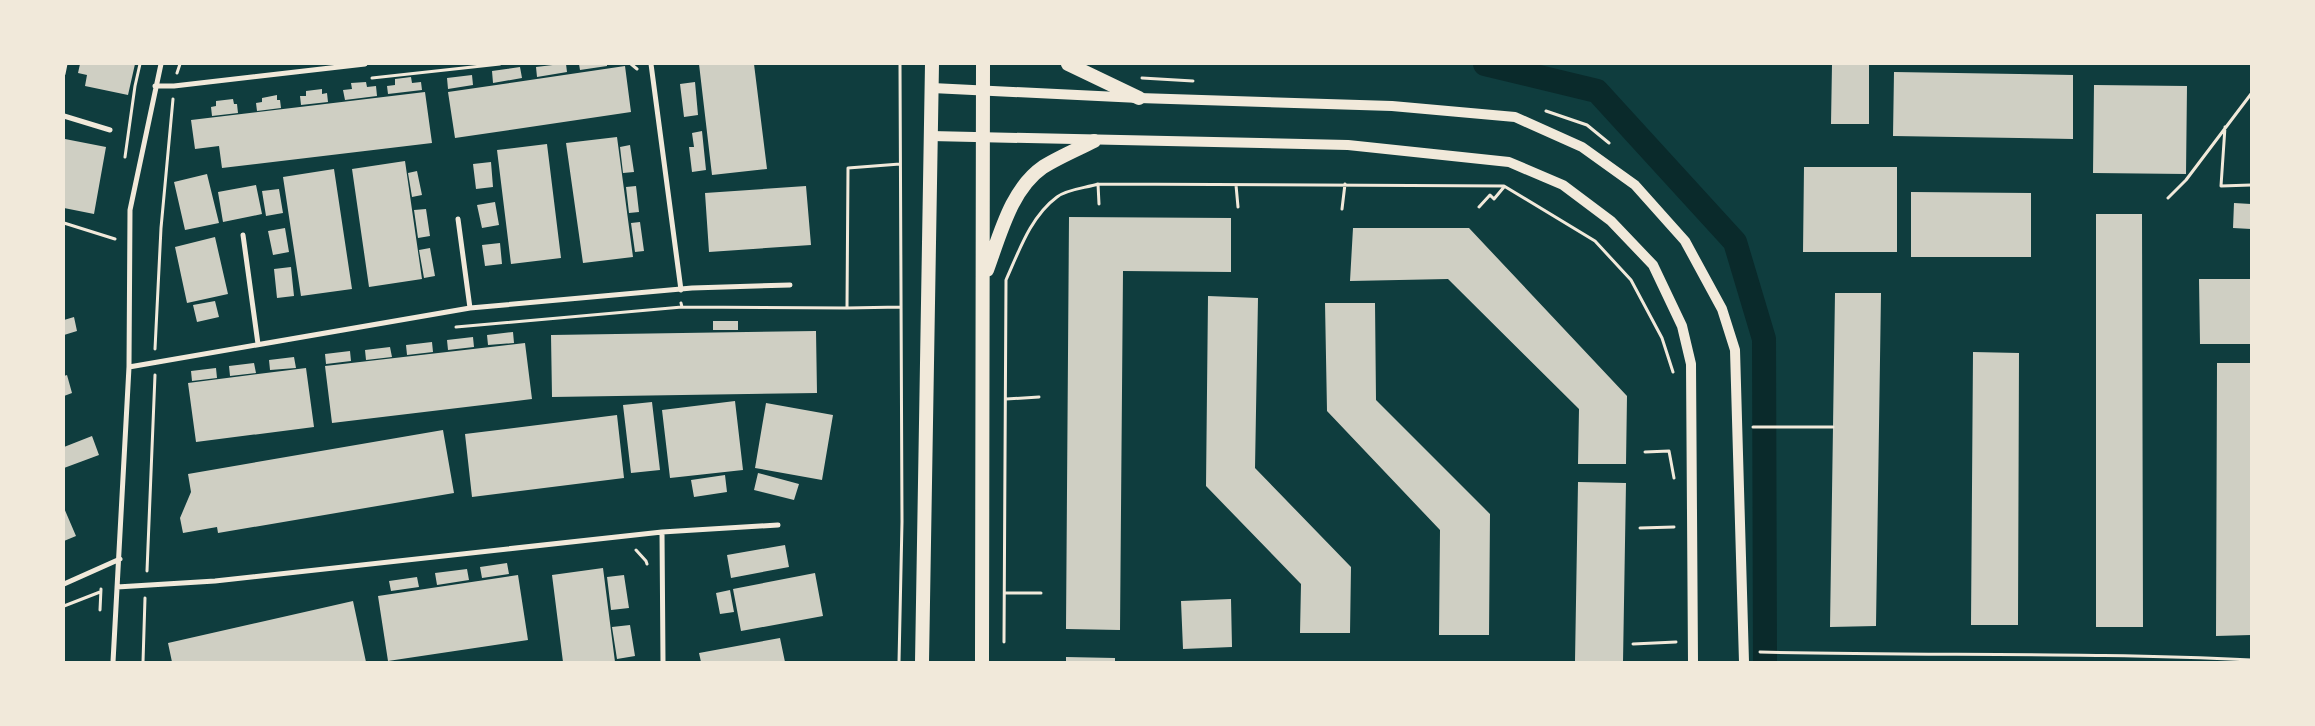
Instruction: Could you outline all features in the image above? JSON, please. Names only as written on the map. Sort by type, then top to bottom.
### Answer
[{"type":"highway","points":[[922,662],[932,64]]},
{"type":"highway","points":[[982,662],[984,64]]},
{"type":"highway","points":[[1068,64],[1139,98]]},
{"type":"highway","points":[[983,279],[1006,218],[1021,190],[1042,168],[1094,141]]},
{"type":"main road","points":[[932,88],[1139,98],[1392,106],[1515,117],[1582,147],[1635,185],[1685,241],[1722,309],[1736,350],[1744,662]]},
{"type":"main road","points":[[931,136],[1348,145],[1509,162],[1563,185],[1611,221],[1653,265],[1682,326],[1691,364],[1693,662]]},
{"type":"street","points":[[113,662],[129,367],[130,210],[161,64]]},
{"type":"street","points":[[155,86],[174,86],[364,64]]},
{"type":"street","points":[[651,64],[681,290]]},
{"type":"street","points":[[64,116],[110,130]]},
{"type":"street","points":[[458,219],[470,308]]},
{"type":"street","points":[[243,235],[258,344]]},
{"type":"street","points":[[129,367],[470,308],[681,290],[790,285]]},
{"type":"street","points":[[116,587],[216,581],[662,532],[778,525]]},
{"type":"street","points":[[662,532],[663,662]]},
{"type":"street","points":[[64,584],[120,559]]},
{"type":"path","points":[[64,74],[66,64]]},
{"type":"path","points":[[899,662],[902,522],[900,64]]},
{"type":"path","points":[[2168,198],[2186,180],[2251,94]]},
{"type":"path","points":[[2225,127],[2221,186],[2251,185]]},
{"type":"path","points":[[848,308],[848,168],[900,164]]},
{"type":"path","points":[[1098,184],[1099,204]]},
{"type":"path","points":[[1004,642],[1006,280],[1038,216],[1058,196],[1098,184],[1504,186],[1595,241],[1631,280],[1662,338],[1673,370],[1673,380]]},
{"type":"path","points":[[1342,208],[1345,184]]},
{"type":"path","points":[[1236,185],[1238,207]]},
{"type":"path","points":[[1479,207],[1490,196],[1494,199],[1504,186]]},
{"type":"path","points":[[64,223],[115,239]]},
{"type":"path","points":[[681,290],[682,307]]},
{"type":"path","points":[[452,327],[682,307],[901,307]]},
{"type":"path","points":[[1006,399],[1039,397]]},
{"type":"path","points":[[1753,427],[1833,428]]},
{"type":"path","points":[[1645,452],[1669,451],[1675,486],[1674,448]]},
{"type":"path","points":[[1674,519],[1674,536]]},
{"type":"path","points":[[1640,528],[1674,527]]},
{"type":"path","points":[[628,549],[637,550],[646,561],[647,570]]},
{"type":"path","points":[[64,606],[100,592]]},
{"type":"path","points":[[1004,593],[1041,593]]},
{"type":"path","points":[[145,596],[154,596]]},
{"type":"path","points":[[1676,632],[1676,648]]},
{"type":"path","points":[[1633,644],[1676,642]]},
{"type":"path","points":[[1754,652],[2165,656],[2251,660]]},
{"type":"building","points":[[80,64],[135,64],[128,95],[85,86],[87,75],[78,73]]},
{"type":"building","points":[[566,64],[567,72],[537,77],[536,67]]},
{"type":"building","points":[[579,64],[607,64],[607,66],[580,70]]},
{"type":"building","points":[[699,64],[754,64],[767,169],[712,175]]},
{"type":"building","points":[[1832,64],[1869,64],[1869,124],[1831,124]]},
{"type":"building","points":[[625,66],[631,112],[455,138],[448,92]]},
{"type":"building","points":[[520,67],[522,78],[493,83],[492,71]]},
{"type":"building","points":[[1894,72],[2073,75],[2073,139],[1893,136]]},
{"type":"building","points":[[472,75],[473,85],[448,89],[447,78]]},
{"type":"building","points":[[411,77],[412,83],[421,82],[422,90],[388,94],[387,86],[395,85],[395,79]]},
{"type":"building","points":[[366,82],[367,87],[376,86],[377,96],[345,100],[343,90],[352,89],[351,83]]},
{"type":"building","points":[[695,82],[698,115],[684,117],[680,84]]},
{"type":"building","points":[[2094,85],[2187,86],[2186,174],[2093,173]]},
{"type":"building","points":[[322,89],[322,94],[327,93],[328,102],[301,105],[300,96],[306,96],[306,91]]},
{"type":"building","points":[[425,92],[432,143],[222,168],[219,146],[195,149],[191,120]]},
{"type":"building","points":[[277,95],[281,108],[257,111],[256,103],[262,102],[262,98]]},
{"type":"building","points":[[233,99],[234,104],[237,104],[238,113],[212,116],[211,107],[216,106],[216,101]]},
{"type":"building","points":[[702,131],[706,170],[692,172],[689,147],[694,147],[692,133]]},
{"type":"building","points":[[617,137],[633,257],[583,263],[566,143]]},
{"type":"building","points":[[65,139],[106,147],[94,214],[64,208]]},
{"type":"building","points":[[547,144],[561,258],[511,264],[497,150]]},
{"type":"building","points":[[630,145],[634,172],[623,173],[620,147]]},
{"type":"building","points":[[405,161],[422,279],[369,287],[352,169]]},
{"type":"building","points":[[491,162],[493,187],[476,189],[473,164]]},
{"type":"building","points":[[1804,167],[1897,167],[1897,252],[1803,252]]},
{"type":"building","points":[[334,169],[352,289],[301,296],[283,177]]},
{"type":"building","points":[[417,171],[422,195],[412,197],[408,173]]},
{"type":"building","points":[[207,174],[219,223],[185,230],[174,182]]},
{"type":"building","points":[[256,185],[262,214],[223,222],[218,192]]},
{"type":"building","points":[[636,186],[639,212],[629,213],[626,187]]},
{"type":"building","points":[[806,186],[811,245],[709,252],[705,193]]},
{"type":"building","points":[[279,189],[283,213],[266,216],[262,191]]},
{"type":"building","points":[[1911,192],[2031,193],[2031,257],[1911,257]]},
{"type":"building","points":[[495,202],[499,225],[482,228],[477,205]]},
{"type":"building","points":[[2234,203],[2251,204],[2251,229],[2233,228]]},
{"type":"building","points":[[426,209],[430,236],[418,238],[414,210]]},
{"type":"building","points":[[2096,214],[2142,214],[2143,627],[2096,627]]},
{"type":"building","points":[[1069,217],[1231,218],[1231,272],[1123,271],[1120,630],[1066,629]]},
{"type":"building","points":[[640,222],[644,251],[635,252],[631,223]]},
{"type":"building","points":[[285,228],[289,252],[273,255],[268,231]]},
{"type":"building","points":[[1353,228],[1469,228],[1627,396],[1626,464],[1578,464],[1579,409],[1448,279],[1350,281]]},
{"type":"building","points":[[215,237],[228,294],[187,303],[175,247]]},
{"type":"building","points":[[500,243],[502,264],[485,266],[482,245]]},
{"type":"building","points":[[430,248],[435,276],[424,278],[419,250]]},
{"type":"building","points":[[291,267],[294,296],[277,298],[274,269]]},
{"type":"building","points":[[2199,279],[2251,279],[2251,344],[2200,344]]},
{"type":"building","points":[[1835,293],[1881,293],[1876,626],[1830,627]]},
{"type":"building","points":[[1208,296],[1258,298],[1255,468],[1351,567],[1350,633],[1300,633],[1301,584],[1206,486]]},
{"type":"building","points":[[215,301],[219,317],[197,322],[193,305]]},
{"type":"building","points":[[1325,303],[1375,303],[1376,400],[1490,514],[1489,635],[1439,635],[1440,530],[1327,411]]},
{"type":"building","points":[[74,317],[77,331],[64,335],[64,320]]},
{"type":"building","points":[[713,321],[738,321],[738,330],[713,330]]},
{"type":"building","points":[[816,331],[817,393],[552,397],[551,335]]},
{"type":"building","points":[[513,332],[514,343],[488,345],[487,335]]},
{"type":"building","points":[[473,337],[474,347],[448,350],[447,340]]},
{"type":"building","points":[[432,342],[433,352],[407,355],[406,345]]},
{"type":"building","points":[[525,343],[532,399],[332,423],[325,366]]},
{"type":"building","points":[[390,347],[392,357],[366,360],[365,350]]},
{"type":"building","points":[[350,351],[351,361],[326,364],[325,354]]},
{"type":"building","points":[[1973,352],[2019,353],[2018,625],[1971,625]]},
{"type":"building","points":[[294,357],[296,368],[270,370],[269,360]]},
{"type":"building","points":[[254,363],[256,373],[230,376],[229,366]]},
{"type":"building","points":[[2217,363],[2251,363],[2251,635],[2216,636]]},
{"type":"building","points":[[216,368],[217,378],[192,381],[191,371]]},
{"type":"building","points":[[306,368],[314,427],[196,442],[188,383]]},
{"type":"building","points":[[67,375],[72,393],[64,396],[64,376]]},
{"type":"building","points":[[735,401],[743,470],[670,478],[662,410]]},
{"type":"building","points":[[652,402],[660,470],[631,473],[623,405]]},
{"type":"building","points":[[766,403],[833,415],[822,480],[755,468]]},
{"type":"building","points":[[617,415],[624,478],[472,497],[465,434]]},
{"type":"building","points":[[443,430],[454,493],[218,533],[217,527],[183,533],[180,518],[191,492],[188,474]]},
{"type":"building","points":[[92,436],[99,455],[64,468],[64,447]]},
{"type":"building","points":[[758,473],[799,484],[794,500],[754,490]]},
{"type":"building","points":[[725,475],[727,492],[694,497],[691,480]]},
{"type":"building","points":[[1578,482],[1626,483],[1623,662],[1575,662]]},
{"type":"building","points":[[64,508],[76,536],[64,541]]},
{"type":"building","points":[[785,545],[789,567],[731,578],[727,555]]},
{"type":"building","points":[[507,563],[509,574],[482,578],[480,567]]},
{"type":"building","points":[[603,568],[615,662],[563,662],[552,575]]},
{"type":"building","points":[[467,569],[469,580],[437,585],[435,573]]},
{"type":"building","points":[[815,573],[823,616],[741,631],[733,589]]},
{"type":"building","points":[[518,575],[528,640],[388,661],[378,596]]},
{"type":"building","points":[[624,575],[629,608],[611,610],[607,577]]},
{"type":"building","points":[[417,577],[419,587],[391,591],[389,581]]},
{"type":"building","points":[[730,590],[734,612],[720,614],[716,593]]},
{"type":"building","points":[[1231,599],[1232,647],[1183,649],[1181,601]]},
{"type":"building","points":[[353,601],[366,662],[172,662],[168,643]]},
{"type":"building","points":[[630,625],[635,656],[617,659],[612,627]]},
{"type":"building","points":[[780,638],[785,662],[701,662],[699,653]]},
{"type":"building","points":[[1066,657],[1115,658],[1115,662],[1066,662]]},
{"type":"waterway","points":[[1485,64],[1597,91],[1735,242],[1764,339],[1765,662]]}]
